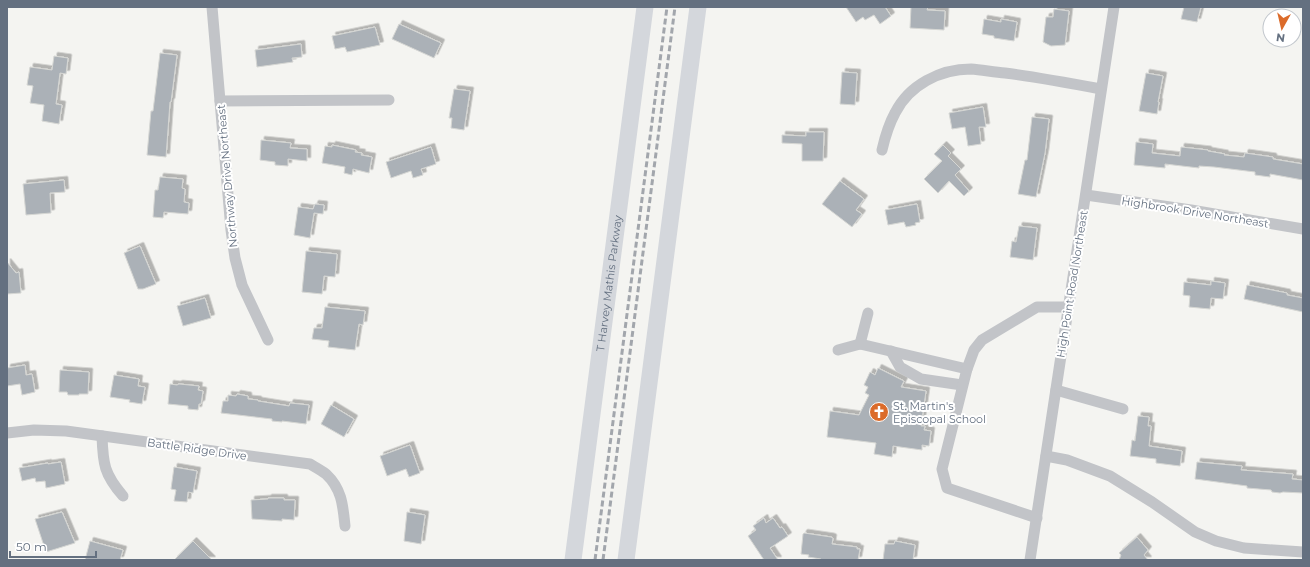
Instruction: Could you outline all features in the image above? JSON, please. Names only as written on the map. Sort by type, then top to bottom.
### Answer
[{"type":"highway","name":"T Harvey Mathis Parkway","points":[[573,560],[645,7]]},
{"type":"highway","points":[[626,560],[698,7]]},
{"type":"street","name":"Northway Drive Northeast","points":[[212,7],[231,230],[235,258],[242,284],[268,340]]},
{"type":"street","name":"High Point Road Northeast","points":[[1030,560],[1114,7]]},
{"type":"street","points":[[882,150],[889,124],[905,98],[919,85],[932,77],[944,73],[972,69],[1033,77],[1102,89]]},
{"type":"street","points":[[220,102],[388,100]]},
{"type":"street","name":"Highbrook Drive Northeast","points":[[1086,195],[1191,210],[1303,229]]},
{"type":"street","points":[[1036,518],[947,488],[942,469],[962,385],[974,350],[982,340],[1037,307],[1068,307]]},
{"type":"street","points":[[860,344],[868,313]]},
{"type":"street","points":[[838,350],[860,344],[967,368]]},
{"type":"street","points":[[891,351],[900,367],[921,379],[962,385]]},
{"type":"street","points":[[1056,390],[1123,409]]},
{"type":"street","name":"Battle Ridge Drive","points":[[7,433],[34,430],[66,431],[310,464],[325,473],[337,487],[343,503],[345,526]]},
{"type":"street","points":[[102,436],[103,456],[106,469],[112,483],[123,496]]},
{"type":"street","points":[[1046,456],[1067,460],[1110,476],[1152,502],[1195,532],[1216,541],[1244,548],[1303,552]]},
{"type":"building","points":[[846,7],[885,7],[891,16],[880,24],[874,15],[865,20],[863,17],[856,22]]},
{"type":"building","points":[[911,7],[928,7],[927,10],[945,11],[944,30],[910,28]]},
{"type":"building","points":[[1184,7],[1201,7],[1197,22],[1181,19]]},
{"type":"building","points":[[1054,9],[1069,11],[1065,45],[1051,46],[1043,42],[1046,17],[1053,17]]},
{"type":"building","points":[[984,19],[1001,22],[1001,19],[1017,22],[1014,41],[994,38],[994,36],[982,34]]},
{"type":"building","points":[[399,24],[441,43],[434,58],[392,39]]},
{"type":"building","points":[[375,27],[380,45],[347,52],[345,47],[335,49],[332,36]]},
{"type":"building","points":[[301,44],[302,57],[292,58],[293,62],[257,67],[255,50]]},
{"type":"building","points":[[160,53],[177,55],[170,102],[166,157],[147,155],[151,111],[153,111]]},
{"type":"building","points":[[54,56],[68,58],[66,74],[60,73],[56,104],[62,105],[59,124],[42,121],[44,105],[30,103],[33,86],[27,85],[30,67],[52,70]]},
{"type":"building","points":[[842,72],[857,73],[855,105],[840,104]]},
{"type":"building","points":[[1146,73],[1163,76],[1157,114],[1139,111]]},
{"type":"building","points":[[454,89],[470,91],[464,130],[451,128],[452,118],[449,118]]},
{"type":"building","points":[[983,107],[986,127],[979,127],[981,144],[968,146],[965,127],[952,129],[949,113]]},
{"type":"building","points":[[1032,117],[1049,119],[1045,153],[1036,197],[1018,194],[1025,160],[1027,160]]},
{"type":"building","points":[[806,132],[824,132],[823,161],[802,161],[802,144],[782,143],[782,135],[806,136]]},
{"type":"building","points":[[261,140],[291,143],[290,148],[307,149],[307,161],[288,159],[288,166],[275,165],[275,162],[260,160]]},
{"type":"building","points":[[1136,142],[1153,144],[1152,153],[1180,156],[1181,147],[1208,150],[1225,154],[1224,155],[1244,157],[1245,153],[1273,157],[1273,159],[1303,164],[1303,180],[1270,174],[1270,177],[1255,175],[1255,172],[1214,167],[1199,166],[1199,168],[1165,164],[1165,168],[1134,165]]},
{"type":"building","points":[[332,145],[356,150],[355,152],[362,153],[361,155],[372,157],[369,173],[353,169],[352,175],[344,173],[345,167],[322,163],[325,146],[332,147]]},
{"type":"building","points":[[943,145],[951,153],[948,156],[961,169],[955,175],[969,191],[964,196],[949,181],[938,193],[924,179],[942,161],[934,154]]},
{"type":"building","points":[[431,147],[436,164],[421,169],[423,175],[413,178],[411,171],[391,178],[386,162]]},
{"type":"building","points":[[160,177],[183,179],[182,188],[185,189],[184,202],[189,203],[188,214],[164,212],[163,218],[153,217],[155,190],[158,190]]},
{"type":"building","points":[[64,180],[65,192],[50,193],[51,213],[26,215],[23,184]]},
{"type":"building","points":[[840,181],[864,199],[856,210],[862,214],[852,227],[822,204]]},
{"type":"building","points":[[315,204],[324,205],[323,214],[314,213],[310,238],[294,235],[298,207],[313,209]]},
{"type":"building","points":[[917,204],[920,222],[915,223],[916,225],[906,227],[904,222],[888,225],[885,210]]},
{"type":"building","points":[[1019,226],[1037,228],[1033,260],[1010,257],[1012,241],[1016,242]]},
{"type":"building","points":[[140,246],[156,284],[143,289],[138,289],[124,253]]},
{"type":"building","points":[[306,251],[337,254],[335,277],[324,276],[322,294],[302,292]]},
{"type":"building","points":[[7,262],[16,273],[19,272],[21,293],[7,294]]},
{"type":"building","points":[[1211,281],[1225,283],[1223,299],[1211,298],[1210,309],[1189,307],[1190,296],[1183,295],[1184,282],[1211,285]]},
{"type":"building","points":[[1247,285],[1287,293],[1287,295],[1303,298],[1303,312],[1244,299]]},
{"type":"building","points":[[205,298],[211,318],[183,326],[177,306]]},
{"type":"building","points":[[325,307],[365,311],[363,325],[359,324],[355,350],[328,347],[329,341],[312,339],[314,328],[322,328]]},
{"type":"building","points":[[25,365],[26,375],[32,374],[35,392],[22,395],[20,384],[7,386],[7,368]]},
{"type":"building","name":"St. Martin's Episcopal School","points":[[878,368],[904,381],[901,387],[926,391],[921,426],[925,426],[924,430],[931,431],[929,446],[922,445],[922,450],[893,446],[892,457],[874,454],[876,443],[827,437],[830,411],[859,415],[869,395],[865,393],[868,387],[864,385],[870,372],[875,375]]},
{"type":"building","points":[[60,370],[89,372],[88,394],[68,395],[67,392],[59,392]]},
{"type":"building","points":[[114,375],[139,379],[138,386],[145,387],[142,404],[129,402],[130,400],[110,397]]},
{"type":"building","points":[[170,384],[199,386],[198,390],[203,391],[201,404],[199,404],[198,410],[188,409],[188,406],[168,404]]},
{"type":"building","points":[[237,394],[248,396],[248,399],[289,406],[290,403],[309,405],[306,424],[272,421],[272,419],[221,413],[223,401],[228,401],[228,395],[236,396]]},
{"type":"building","points":[[331,405],[354,419],[344,437],[321,424]]},
{"type":"building","points":[[1138,416],[1149,417],[1148,426],[1151,426],[1149,446],[1182,451],[1180,466],[1156,463],[1156,459],[1130,456],[1132,440],[1135,441]]},
{"type":"building","points":[[410,445],[420,473],[409,477],[406,469],[387,476],[380,456]]},
{"type":"building","points":[[61,462],[65,484],[46,488],[45,481],[36,482],[35,478],[22,481],[19,468]]},
{"type":"building","points":[[1197,462],[1242,466],[1241,470],[1293,474],[1292,479],[1303,480],[1303,493],[1272,492],[1271,490],[1247,488],[1247,486],[1195,479]]},
{"type":"building","points":[[174,467],[197,471],[193,493],[188,492],[187,502],[174,501],[176,490],[171,489]]},
{"type":"building","points":[[268,498],[295,500],[294,520],[282,519],[282,521],[252,519],[251,500]]},
{"type":"building","points":[[62,512],[75,543],[46,552],[35,519]]},
{"type":"building","points":[[407,512],[425,515],[421,544],[404,541]]},
{"type":"building","points":[[764,518],[766,523],[773,518],[788,536],[770,548],[778,560],[764,560],[748,536],[756,530],[753,526]]},
{"type":"building","points":[[804,533],[831,537],[833,538],[832,544],[857,547],[857,549],[860,549],[858,560],[821,560],[808,557],[809,555],[801,554]]},
{"type":"building","points":[[1137,537],[1148,550],[1144,555],[1148,560],[1119,560],[1121,555],[1119,553]]},
{"type":"building","points":[[90,541],[123,550],[120,560],[85,560]]},
{"type":"building","points":[[193,541],[212,560],[174,560]]},
{"type":"building","points":[[895,541],[915,545],[913,560],[883,560],[885,544],[894,544]]},
{"type":"railway","points":[[595,560],[667,7]]},
{"type":"railway","points":[[603,560],[675,7]]},
{"type":"place","name":"St. Martin's Episcopal School","points":[[879,412]]}]
